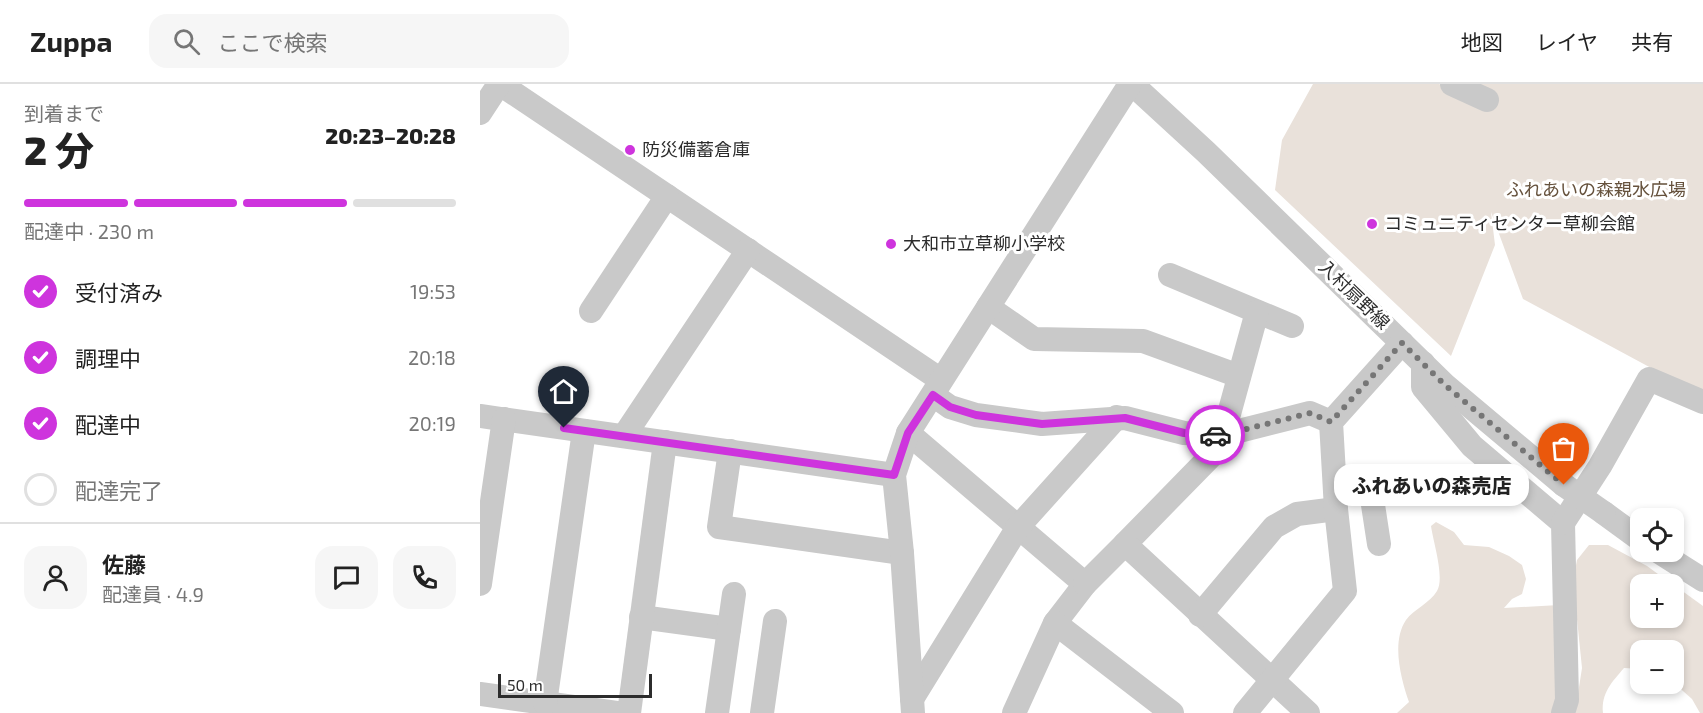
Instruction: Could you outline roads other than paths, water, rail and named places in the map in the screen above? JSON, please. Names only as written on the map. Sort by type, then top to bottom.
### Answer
[{"type":"street","points":[[480,113],[500,84],[748,250],[937,388],[950,407],[976,415],[1042,424],[1117,417],[1184,433],[1223,435],[1310,413],[1331,422]]},
{"type":"street","points":[[913,706],[894,475],[908,433],[1131,84]]},
{"type":"street","name":"入村扇野線","points":[[1131,84],[1206,152],[1446,386],[1564,485],[1630,532]]},
{"type":"street","points":[[1452,84],[1487,100]]},
{"type":"street","points":[[591,311],[667,196]]},
{"type":"street","points":[[624,436],[748,250]]},
{"type":"street","points":[[1170,275],[1292,326]]},
{"type":"street","points":[[988,307],[1034,339],[1143,341],[1239,376]]},
{"type":"street","points":[[1014,713],[1055,623],[1085,584],[1212,455],[1221,443],[1257,312]]},
{"type":"street","points":[[1245,713],[1345,591],[1331,422],[1402,343]]},
{"type":"street","points":[[1423,363],[1423,387],[1473,446],[1563,523]]},
{"type":"street","points":[[1563,713],[1567,700],[1563,523],[1600,466],[1649,379],[1703,402]]},
{"type":"street","points":[[480,416],[894,475]]},
{"type":"street","points":[[913,706],[1018,527],[1117,417]]},
{"type":"street","points":[[480,584],[504,419]]},
{"type":"street","points":[[558,707],[584,431]]},
{"type":"street","points":[[908,433],[1085,584]]},
{"type":"street","points":[[629,713],[665,442]]},
{"type":"street","points":[[730,452],[719,527],[902,553]]},
{"type":"street","points":[[1200,615],[1274,527],[1297,514],[1336,500],[1371,492],[1378,544]]},
{"type":"street","points":[[1125,543],[1308,713]]},
{"type":"street","points":[[1675,562],[1703,580]]},
{"type":"street","points":[[717,713],[734,594]]},
{"type":"street","points":[[641,617],[729,629]]},
{"type":"street","points":[[762,713],[775,621]]},
{"type":"street","points":[[1055,623],[1172,713]]},
{"type":"street","points":[[480,694],[558,707],[617,713]]},
{"type":"place","name":"防災備蓄倉庫","points":[[630,150]]},
{"type":"place","name":"コミュニティセンター草柳会館","points":[[1372,224]]},
{"type":"place","name":"大和市立草柳小学校","points":[[891,244]]},
{"type":"place","name":"ふれあいの森売店","points":[[1564,485]]},
{"type":"park label","name":"ふれあいの森親水広場","points":[[1596,190]]}]
